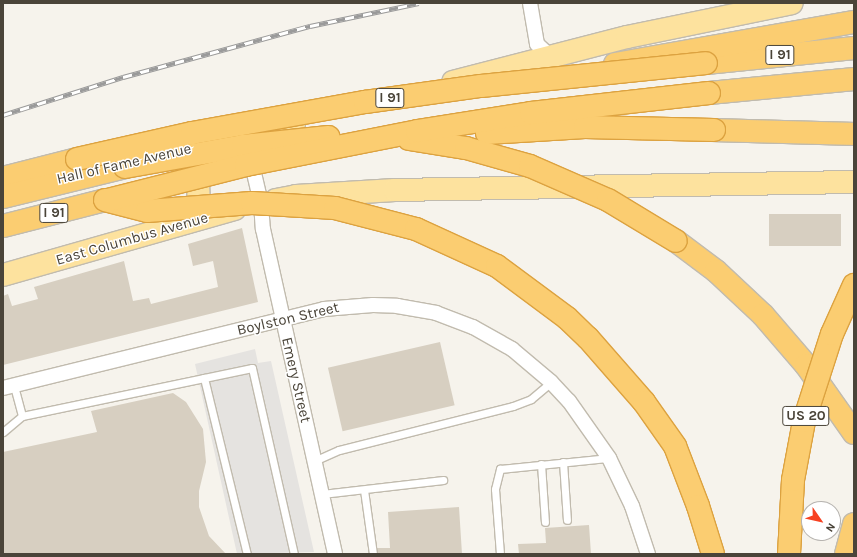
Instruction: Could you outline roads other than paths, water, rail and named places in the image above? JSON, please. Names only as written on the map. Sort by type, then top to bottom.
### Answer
[{"type":"highway","points":[[705,55],[854,22]]},
{"type":"highway","name":"I 91","points":[[3,178],[135,145],[250,122],[418,94],[540,79],[705,55],[854,48]]},
{"type":"highway","name":"I 91","points":[[3,226],[246,165],[475,121],[709,93],[854,79]]},
{"type":"highway","points":[[303,154],[530,129],[616,127],[854,134]]},
{"type":"highway","points":[[3,197],[155,160],[214,150],[307,138],[390,137],[466,148],[530,166],[608,200],[676,241],[734,286],[763,315],[806,365],[854,433]]},
{"type":"highway","points":[[105,200],[146,211],[252,204],[335,208],[416,229],[496,266],[567,318],[588,338],[644,402],[675,446],[698,506],[713,554]]},
{"type":"highway","name":"US 20","points":[[789,554],[793,480],[804,421],[832,334],[854,285]]},
{"type":"highway","points":[[846,554],[854,524]]},
{"type":"main road","name":"Hall of Fame Avenue","points":[[3,194],[246,136],[627,37],[792,3]]},
{"type":"main road","points":[[163,155],[184,163],[198,181],[198,204],[187,223]]},
{"type":"main road","name":"East Columbus Avenue","points":[[3,275],[261,203],[296,196],[395,190],[854,182]]},
{"type":"street","points":[[530,3],[537,44],[550,57]]},
{"type":"street","name":"Emery Street","points":[[246,136],[261,203],[263,228],[335,554]]},
{"type":"street","name":"Boylston Street","points":[[8,387],[283,319],[347,306],[373,304],[418,309],[454,319],[492,337],[530,363],[551,382],[585,422],[609,458],[632,506],[648,554]]},
{"type":"lane","points":[[3,432],[22,416],[252,368],[294,554]]},
{"type":"lane","points":[[204,378],[247,554]]},
{"type":"lane","points":[[314,461],[339,450],[513,406],[531,399],[551,382]]},
{"type":"lane","points":[[8,387],[22,416]]},
{"type":"lane","points":[[500,554],[497,476],[500,469],[505,466],[609,458]]},
{"type":"lane","points":[[563,462],[567,520]]},
{"type":"lane","points":[[541,464],[545,522]]},
{"type":"lane","points":[[322,494],[443,480]]},
{"type":"lane","points":[[364,490],[373,554]]},
{"type":"railway","points":[[3,115],[123,77],[310,26],[419,3]]}]
